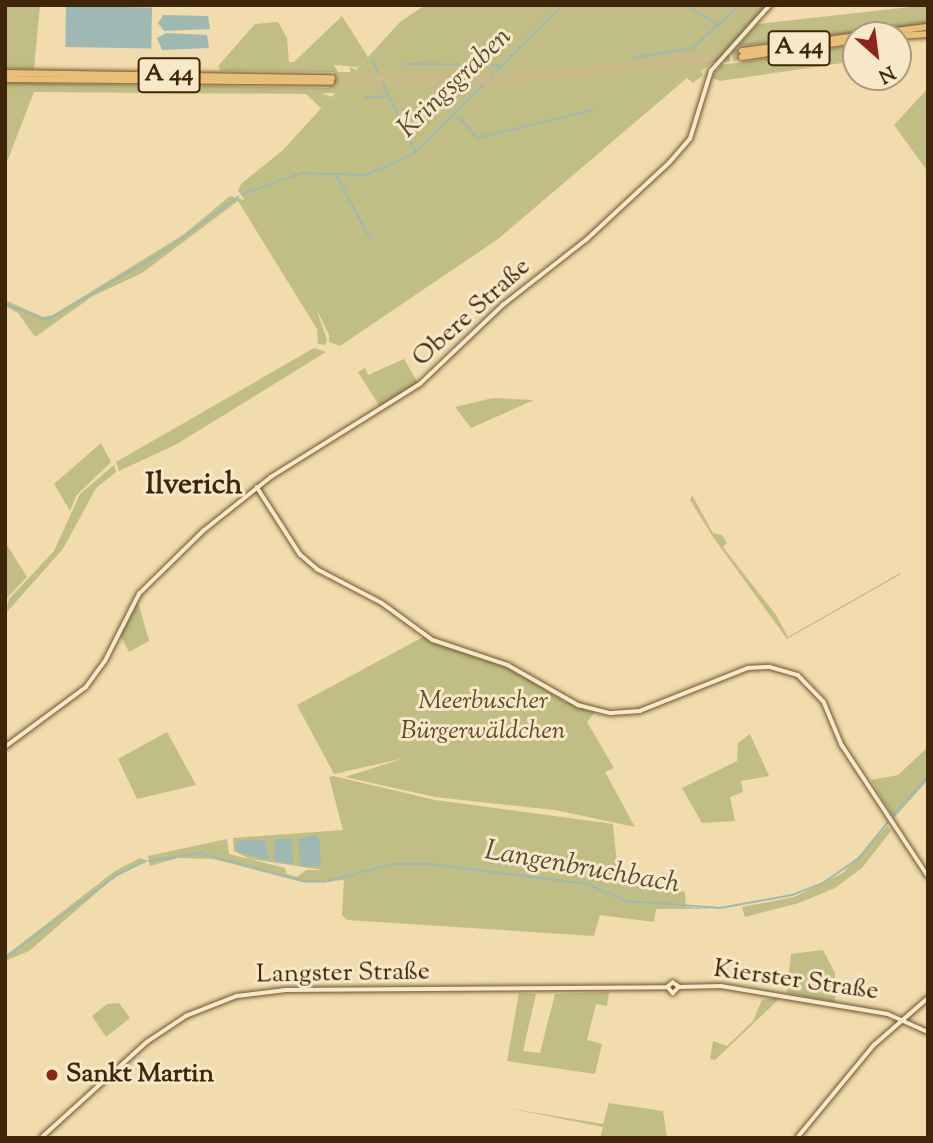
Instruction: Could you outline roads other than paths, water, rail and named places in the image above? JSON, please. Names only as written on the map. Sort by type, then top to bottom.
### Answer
[{"type":"highway","name":"A 44","points":[[842,39],[742,54],[842,42]]},
{"type":"highway","name":"A 44","points":[[5,76],[331,80]]},
{"type":"street","name":"Obere Straße","points":[[5,747],[91,681],[139,594],[186,545],[257,487],[421,384],[503,305],[621,209],[687,144],[711,71],[770,5]]},
{"type":"street","points":[[257,487],[297,549],[317,569],[382,603],[433,640],[508,665],[578,705],[611,713],[639,711],[748,668],[770,667],[798,675],[824,702],[842,745],[928,876]]},
{"type":"street","name":"Kierster Straße","points":[[526,991],[668,988],[673,983],[678,987],[721,986],[906,1019]]},
{"type":"street","name":"Langster Straße","points":[[41,1138],[147,1042],[186,1016],[237,996],[286,990],[526,991]]},
{"type":"street","points":[[797,1138],[835,1087],[883,1036],[928,998]]},
{"type":"street","points":[[906,1019],[928,1032]]},
{"type":"water","points":[[66,6],[152,8],[151,48],[65,47]]},
{"type":"water","points":[[163,15],[208,16],[210,29],[164,31],[158,23]]},
{"type":"water","points":[[166,33],[207,35],[209,48],[162,50],[157,38]]},
{"type":"water","points":[[314,835],[319,837],[321,866],[301,867],[298,839]]},
{"type":"water","points":[[275,839],[292,839],[293,865],[274,861]]},
{"type":"water","points":[[241,840],[265,840],[269,860],[237,852],[235,845]]},
{"type":"waterway","name":"Kringsgraben","points":[[243,194],[301,173],[366,175],[414,154],[562,5]]},
{"type":"waterway","points":[[686,5],[718,25]]},
{"type":"waterway","points":[[633,58],[692,48],[741,5]]},
{"type":"waterway","points":[[372,60],[415,151]]},
{"type":"waterway","points":[[404,64],[500,65]]},
{"type":"waterway","points":[[365,97],[388,96]]},
{"type":"waterway","points":[[460,118],[477,138],[593,110]]},
{"type":"waterway","points":[[337,177],[371,240]]},
{"type":"waterway","name":"Kringsgraben","points":[[5,304],[47,320],[160,254],[238,197]]},
{"type":"waterway","name":"Langenbruchbach","points":[[893,815],[928,777]]},
{"type":"waterway","name":"Langenbruchbach","points":[[328,881],[393,864],[432,864],[587,884],[627,901],[720,908],[792,895],[823,883],[859,858],[887,823]]},
{"type":"waterway","name":"Langenbruchbach","points":[[149,861],[199,853],[303,881],[326,882]]},
{"type":"waterway","name":"Langenbruchbach","points":[[5,958],[117,875],[146,861]]},
{"type":"tunnel","points":[[332,78],[553,74],[742,51]]},
{"type":"tunnel","points":[[331,82],[500,82],[742,57]]},
{"type":"place","name":"Sankt Martin","points":[[52,1075]]},
{"type":"district","name":"Ilverich","points":[[194,486]]},
{"type":"park label","name":"Meerbuscher Bürgerwäldchen","points":[[483,717]]}]
